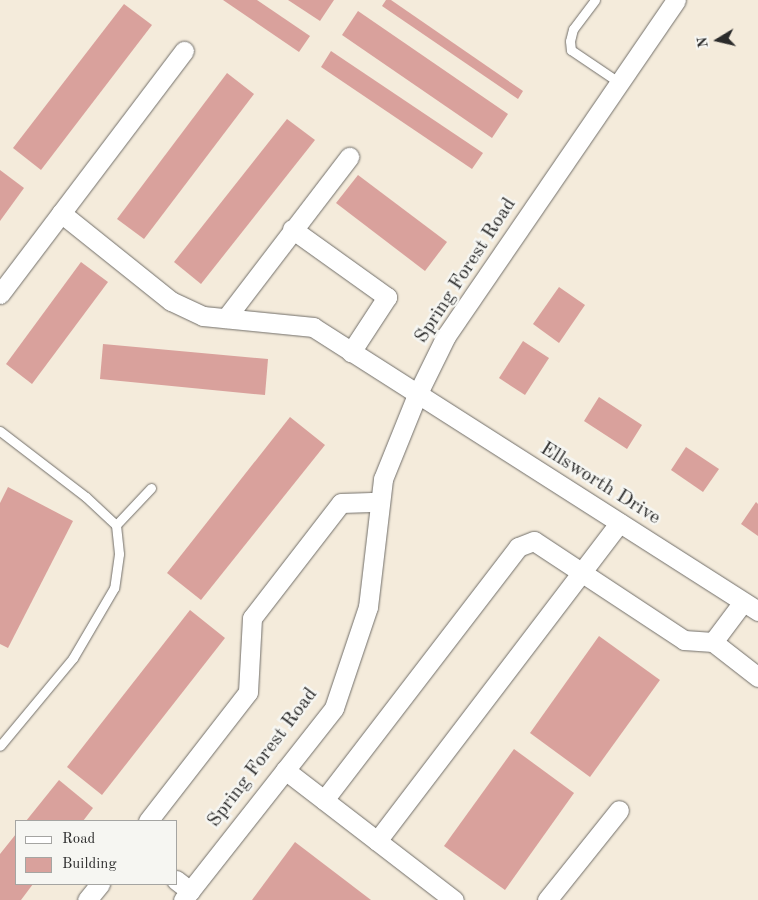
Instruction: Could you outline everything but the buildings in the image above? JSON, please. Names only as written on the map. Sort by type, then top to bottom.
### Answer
[{"type":"street","name":"Spring Forest Road","points":[[183,890],[285,770],[334,708],[368,607],[383,478],[417,395],[446,336],[676,0]]},
{"type":"street","points":[[0,294],[184,51]]},
{"type":"street","points":[[226,318],[292,229],[349,157]]},
{"type":"street","name":"Ellsworth Drive","points":[[61,213],[171,301],[203,316],[312,327],[751,607]]},
{"type":"street","points":[[292,229],[387,297],[351,352]]},
{"type":"street","points":[[149,820],[248,692],[252,618],[341,503],[379,502]]},
{"type":"street","points":[[377,841],[618,523]]},
{"type":"street","points":[[324,800],[518,547],[534,541],[684,640],[713,642],[758,677]]},
{"type":"street","points":[[713,642],[751,607]]},
{"type":"street","points":[[285,770],[454,900]]},
{"type":"street","points":[[547,900],[619,810]]},
{"type":"street","points":[[88,900],[99,885]]},
{"type":"lane","points":[[595,0],[573,29],[570,41],[571,50],[620,83]]},
{"type":"lane","points":[[0,431],[78,491],[116,525],[119,554],[114,588],[73,658],[0,746]]},
{"type":"lane","points":[[116,525],[150,488]]}]
